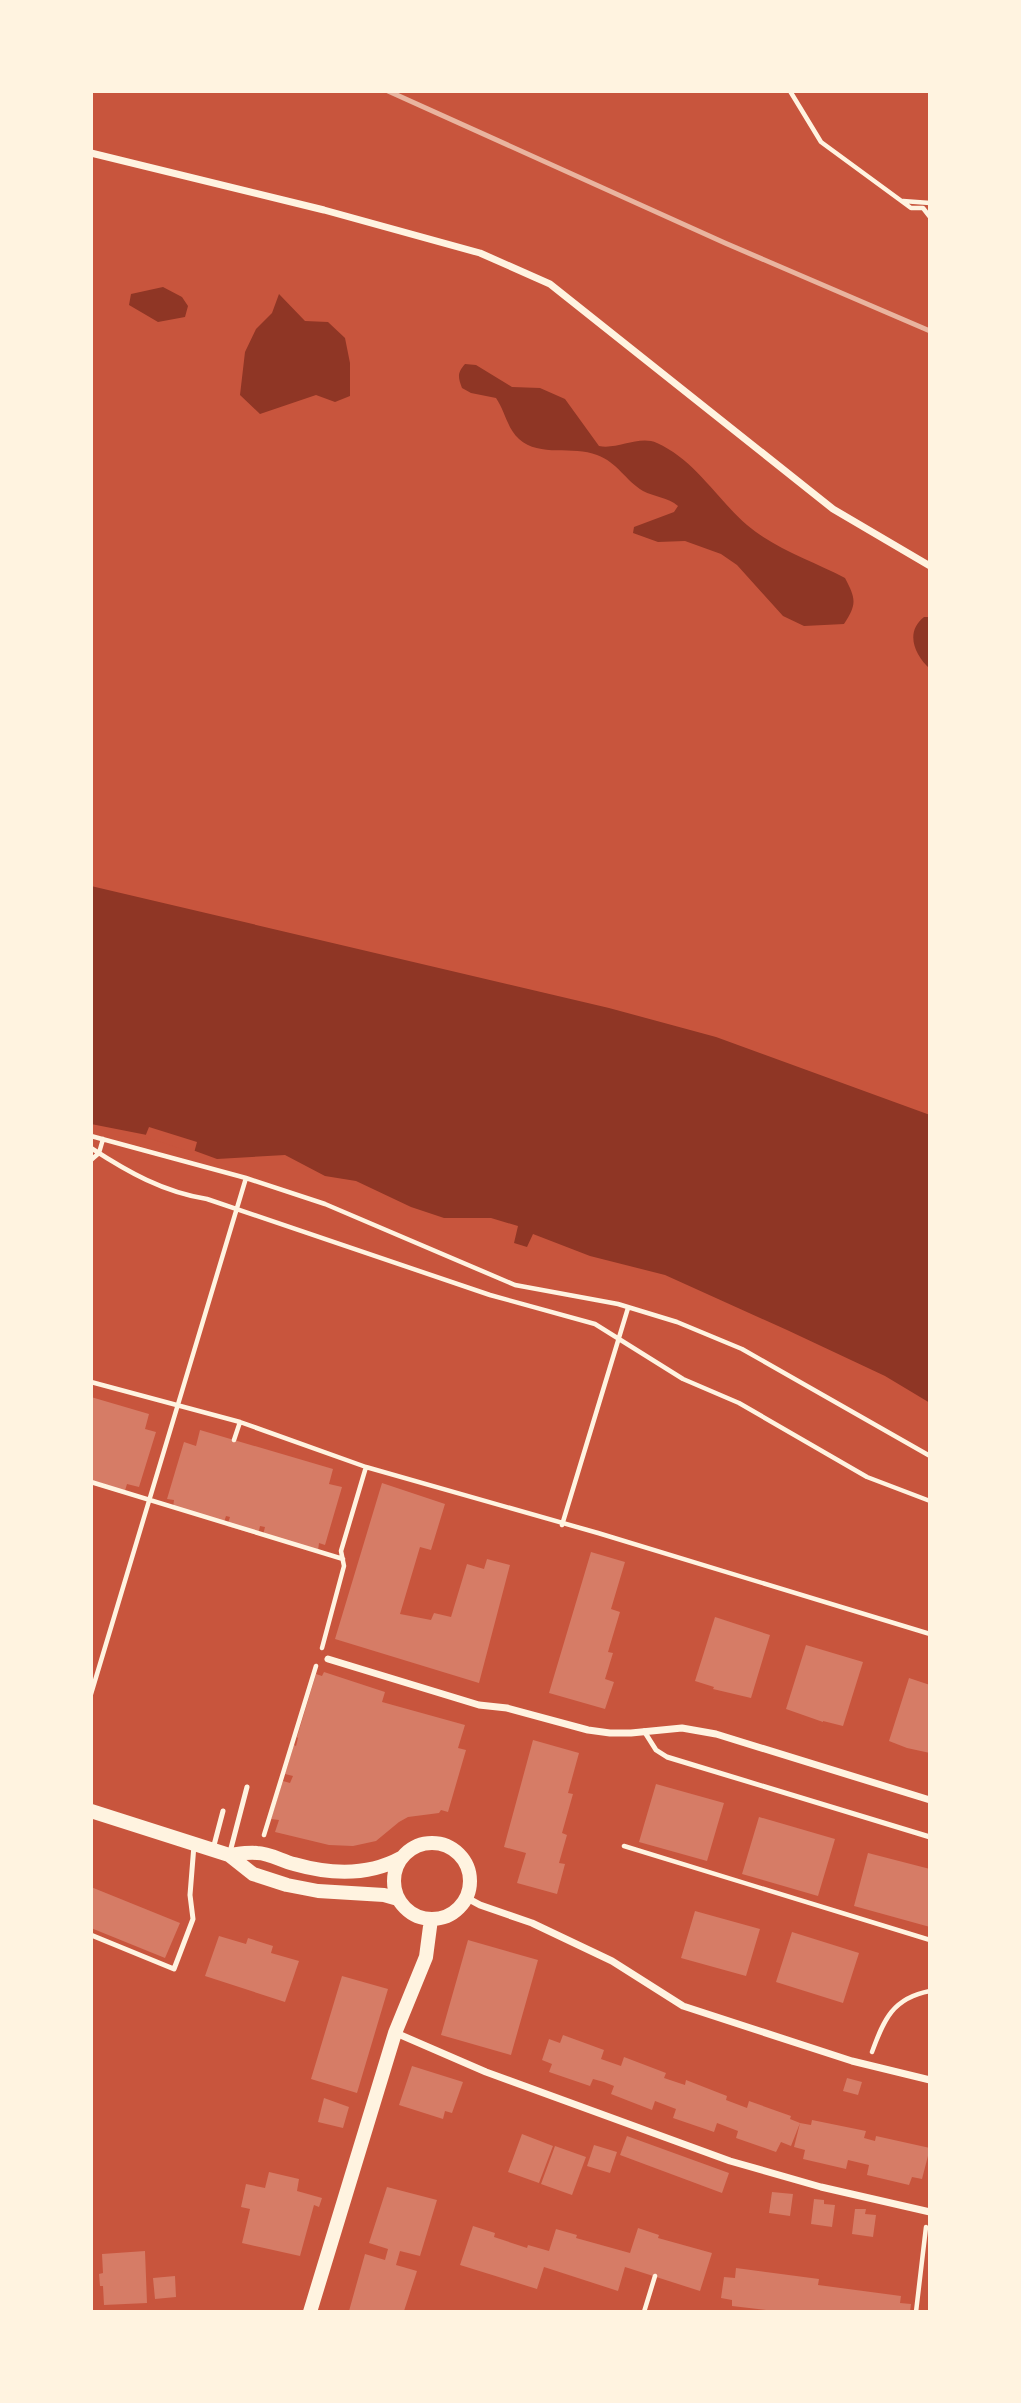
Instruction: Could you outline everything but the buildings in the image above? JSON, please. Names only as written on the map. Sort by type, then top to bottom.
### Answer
[{"type":"main road","points":[[91,1811],[229,1855],[253,1874],[287,1885],[318,1891],[384,1895],[398,1899]]},
{"type":"main road","points":[[229,1855],[258,1853],[327,1871],[356,1871],[384,1867],[412,1848],[424,1843],[438,1842],[459,1852],[468,1867],[470,1886],[467,1898],[458,1909],[446,1917],[418,1917],[407,1910],[398,1899],[394,1881],[395,1870],[401,1858]]},
{"type":"main road","points":[[310,2312],[395,2033],[426,1957],[431,1919]]},
{"type":"street","points":[[91,153],[480,253],[550,284],[832,509],[930,566]]},
{"type":"street","points":[[328,1660],[479,1705],[507,1708],[588,1730],[610,1733],[682,1728],[716,1734],[930,1800]]},
{"type":"street","points":[[467,1898],[532,1923],[612,1961],[683,2006],[868,2065],[930,2080]]},
{"type":"street","points":[[395,2033],[486,2072],[730,2161],[821,2187],[929,2212]]},
{"type":"lane","points":[[644,1731],[656,1750],[667,1757],[930,1838]]},
{"type":"lane","points":[[229,1855],[247,1787]]},
{"type":"lane","points":[[213,1850],[223,1811]]},
{"type":"lane","points":[[91,1935],[174,1969],[193,1919],[190,1895],[194,1844]]},
{"type":"path","points":[[790,91],[821,142],[911,208],[923,208],[930,216]]},
{"type":"path","points":[[900,200],[930,203]]},
{"type":"path","points":[[91,1136],[246,1178],[325,1204],[515,1284],[628,1307],[677,1322],[742,1349],[930,1455]]},
{"type":"path","points":[[91,1160],[99,1153],[103,1139]]},
{"type":"path","points":[[91,1148],[124,1170],[179,1195],[207,1199],[490,1295],[595,1324],[683,1379],[738,1404],[867,1477],[930,1501]]},
{"type":"path","points":[[91,1695],[246,1178]]},
{"type":"path","points":[[562,1525],[628,1307]]},
{"type":"path","points":[[91,1382],[240,1422],[366,1466],[930,1634]]},
{"type":"path","points":[[234,1440],[240,1422]]},
{"type":"path","points":[[91,1482],[343,1559]]},
{"type":"path","points":[[624,1846],[930,1940]]},
{"type":"path","points":[[868,2065],[882,2025],[894,2007],[906,1998],[930,1991]]},
{"type":"path","points":[[916,2312],[929,2212]]},
{"type":"path","points":[[644,2312],[655,2276]]},
{"type":"shaded area","points":[[163,287],[182,297],[188,306],[185,317],[158,322],[129,305],[131,294]]},
{"type":"shaded area","points":[[279,294],[305,321],[328,322],[345,338],[350,363],[350,396],[335,402],[316,395],[260,414],[240,395],[245,352],[256,329],[272,313]]},
{"type":"shaded area","points":[[465,364],[476,365],[512,387],[540,388],[565,399],[599,446],[650,441],[671,450],[694,469],[747,525],[782,548],[845,578],[854,601],[844,624],[804,626],[783,616],[737,565],[721,554],[685,541],[658,542],[633,533],[634,527],[674,512],[678,506],[643,491],[610,462],[597,455],[547,450],[527,445],[512,430],[496,398],[471,393],[462,388],[459,375]]},
{"type":"shaded area","points":[[924,617],[930,617],[930,669],[916,650],[913,636],[918,623]]},
{"type":"shaded area","points":[[91,886],[609,1008],[716,1037],[930,1115],[930,1403],[885,1376],[665,1275],[590,1256],[533,1234],[527,1247],[514,1243],[518,1226],[491,1218],[444,1218],[411,1207],[356,1181],[325,1176],[285,1155],[217,1159],[157,1137],[91,1124]]},
{"type":"pier","points":[[149,1127],[197,1142],[194,1153],[145,1137]]},
{"type":"railway","points":[[388,91],[725,243],[930,331]]}]
